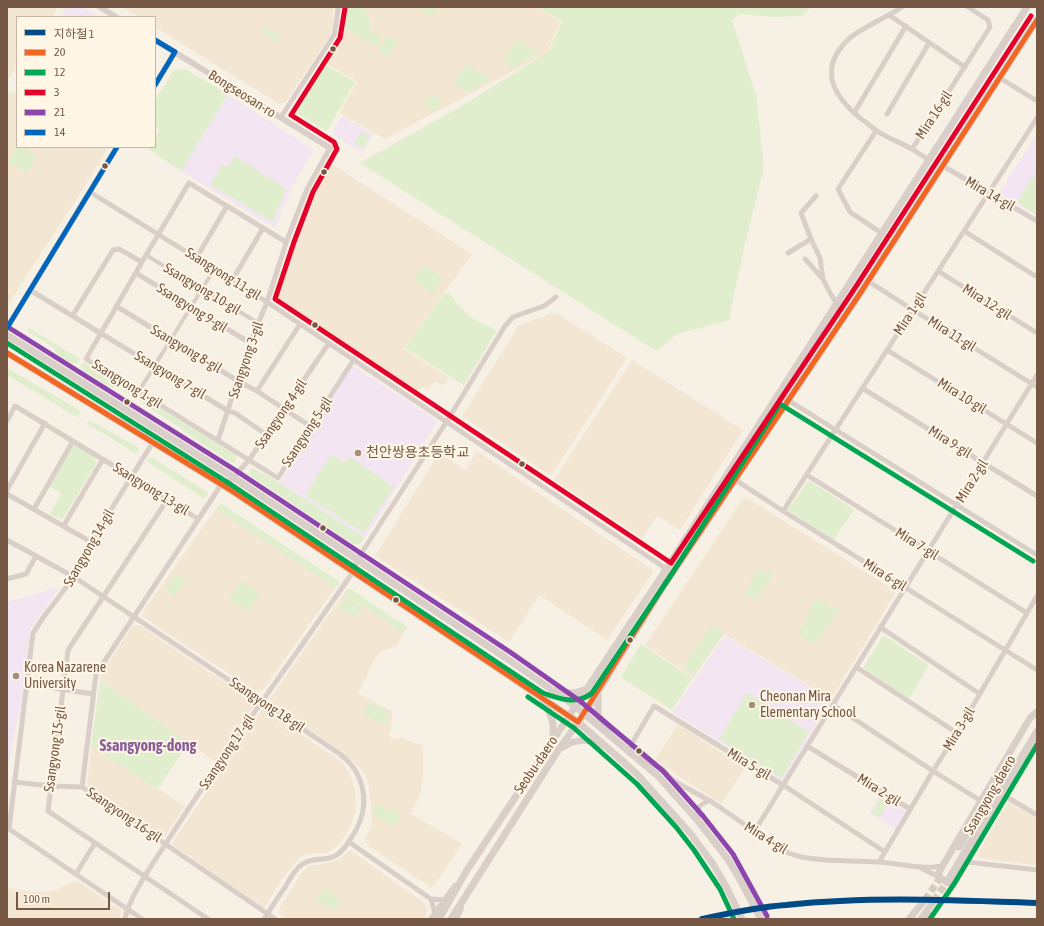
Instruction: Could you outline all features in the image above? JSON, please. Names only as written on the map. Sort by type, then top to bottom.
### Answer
[{"type":"main road","name":"Seobu-daero","points":[[451,919],[559,749],[585,713],[778,394],[883,234],[1027,7]]},
{"type":"main road","name":"Seobu-daero","points":[[437,916],[587,689],[734,479],[868,281],[1037,20]]},
{"type":"main road","points":[[7,335],[228,481],[357,560],[576,706],[658,776],[698,821],[727,858],[761,919]]},
{"type":"main road","points":[[7,353],[153,442],[228,481],[353,572],[578,722],[637,774],[691,834],[713,864],[726,886],[742,919]]},
{"type":"main road","points":[[547,687],[574,694],[587,689]]},
{"type":"main road","points":[[598,691],[598,715],[606,728],[617,741]]},
{"type":"main road","points":[[542,698],[550,712],[554,727],[551,743]]},
{"type":"main road","points":[[1037,713],[1030,718],[938,872],[948,883],[955,881],[967,862],[1037,740]]},
{"type":"main road","name":"Ssangyong-daero","points":[[943,877],[1037,713]]},
{"type":"main road","name":"Ssangyong-daero","points":[[943,877],[1037,731]]},
{"type":"main road","points":[[559,749],[572,741],[584,739],[607,747]]},
{"type":"main road","points":[[909,919],[925,900]]},
{"type":"main road","points":[[921,919],[934,901]]},
{"type":"street","points":[[100,7],[114,16]]},
{"type":"street","points":[[106,7],[119,16]]},
{"type":"street","points":[[281,117],[334,36],[338,7]]},
{"type":"street","name":"Mira 16-gil","points":[[902,7],[858,33],[844,44],[835,57],[832,69],[832,82],[837,93],[846,106],[854,113],[876,131],[912,149],[990,27],[988,20],[968,7]]},
{"type":"street","points":[[889,15],[965,66]]},
{"type":"street","points":[[854,113],[906,26]]},
{"type":"street","name":"Bongseosan-ro","points":[[156,42],[281,117],[329,149]]},
{"type":"street","points":[[887,114],[929,43]]},
{"type":"street","points":[[156,83],[175,53]]},
{"type":"street","name":"Bongseosan-ro","points":[[175,53],[329,149]]},
{"type":"street","points":[[1000,78],[1037,101]]},
{"type":"street","name":"Mira 1-gil","points":[[783,511],[1037,118]]},
{"type":"street","points":[[876,131],[838,189],[850,212],[883,234]]},
{"type":"street","points":[[7,328],[116,148]]},
{"type":"street","name":"Ssangyong 3-gil","points":[[218,440],[250,343],[268,302],[286,242],[307,189],[329,149]]},
{"type":"street","points":[[912,149],[929,160]]},
{"type":"street","name":"Mira 14-gil","points":[[943,166],[1037,221]]},
{"type":"street","name":"Ssangyong 1-gil","points":[[227,206],[189,183],[86,359],[250,460]]},
{"type":"street","name":"Ssangyong 11-gil","points":[[90,192],[233,279],[670,571]]},
{"type":"street","points":[[816,196],[801,213],[820,258],[823,279]]},
{"type":"street","points":[[197,257],[227,206],[286,242]]},
{"type":"street","points":[[233,279],[264,228]]},
{"type":"street","points":[[964,231],[1037,276]]},
{"type":"street","points":[[788,253],[811,239]]},
{"type":"street","points":[[73,315],[113,250],[119,249],[142,262]]},
{"type":"street","name":"Ssangyong 10-gil","points":[[146,255],[258,323]]},
{"type":"street","points":[[805,259],[823,279],[837,304]]},
{"type":"street","points":[[139,391],[203,290],[215,268]]},
{"type":"street","name":"Mira 12-gil","points":[[938,271],[1037,333]]},
{"type":"street","name":"Ssangyong 9-gil","points":[[136,273],[250,343]]},
{"type":"street","name":"Mira 11-gil","points":[[868,281],[1035,385]]},
{"type":"street","name":"Ssangyong 7-gil","points":[[30,290],[228,411],[235,413],[267,435]]},
{"type":"street","name":"Ssangyong 17-gil","points":[[125,919],[127,909],[166,844],[193,802],[353,572],[357,560],[447,421],[505,326],[513,317],[544,306],[556,297]]},
{"type":"street","name":"Ssangyong 8-gil","points":[[116,306],[238,381],[257,390],[310,426]]},
{"type":"street","points":[[257,390],[300,324]]},
{"type":"street","name":"Ssangyong 4-gil","points":[[228,481],[250,460],[329,343]]},
{"type":"street","name":"Mira 10-gil","points":[[887,350],[1037,443]]},
{"type":"street","name":"Ssangyong 5-gil","points":[[250,460],[278,478],[354,359]]},
{"type":"street","name":"Mira 2-gil","points":[[754,832],[1007,424],[1035,385],[1037,375]]},
{"type":"street","name":"Mira 9-gil","points":[[862,388],[1037,496]]},
{"type":"street","points":[[778,394],[1037,554]]},
{"type":"street","name":"Ssangyong 13-gil","points":[[7,421],[15,406],[198,519]]},
{"type":"street","points":[[7,490],[45,424]]},
{"type":"street","points":[[34,509],[73,441]]},
{"type":"street","name":"Ssangyong 14-gil","points":[[142,919],[9,830],[14,782],[28,684],[33,633],[74,578],[91,542],[153,442]]},
{"type":"street","name":"Ssangyong 13-gil","points":[[64,525],[103,459]]},
{"type":"street","name":"Mira 7-gil","points":[[807,475],[1027,612]]},
{"type":"street","name":"Mira 6-gil","points":[[734,479],[906,588],[1006,649],[1037,670]]},
{"type":"street","name":"Ssangyong 16-gil","points":[[228,481],[198,519],[96,674],[82,787],[275,919]]},
{"type":"street","points":[[7,494],[64,525],[91,542]]},
{"type":"street","name":"Ssangyong 15-gil","points":[[167,500],[68,650],[48,811],[208,919]]},
{"type":"street","name":"Ssangyong 18-gil","points":[[7,540],[74,578],[134,617],[340,754],[354,767],[362,784],[364,800],[360,821],[349,842],[343,850],[335,856],[308,860],[297,869],[264,919]]},
{"type":"street","points":[[7,579],[26,574],[36,556]]},
{"type":"street","name":"Mira 3-gil","points":[[879,862],[1037,596]]},
{"type":"street","points":[[880,627],[980,694]]},
{"type":"street","points":[[856,667],[957,733]]},
{"type":"street","points":[[28,684],[93,694]]},
{"type":"street","points":[[833,705],[981,801]]},
{"type":"street","name":"Mira 5-gil","points":[[630,752],[654,706],[783,785],[885,852]]},
{"type":"street","name":"Mira 2-gil","points":[[807,746],[910,809]]},
{"type":"street","name":"Mira 4-gil","points":[[630,752],[662,769],[674,781],[709,800],[782,850],[801,857],[918,866],[936,867],[943,865]]},
{"type":"street","points":[[14,782],[50,786],[82,787]]},
{"type":"street","points":[[1005,796],[1037,815]]},
{"type":"street","points":[[698,821],[698,808],[702,803],[709,800]]},
{"type":"street","points":[[349,842],[430,899],[444,900]]},
{"type":"street","points":[[76,874],[95,843]]},
{"type":"street","points":[[967,862],[1037,870]]},
{"type":"street","points":[[918,866],[943,877]]},
{"type":"street","points":[[432,919],[437,916],[444,900],[467,870]]},
{"type":"street","points":[[456,919],[474,882]]},
{"type":"street","points":[[430,899],[437,916]]},
{"type":"street","points":[[927,910],[930,919]]},
{"type":"shaded area","points":[[7,7],[57,7],[52,16],[16,16],[16,69],[7,81]]},
{"type":"shaded area","points":[[68,7],[83,7],[97,16],[62,16]]},
{"type":"shaded area","points":[[123,7],[333,7],[333,24],[330,35],[286,102],[279,104],[156,28],[156,16],[137,16]]},
{"type":"shaded area","points":[[343,7],[536,7],[560,21],[547,53],[385,139],[340,113],[357,81],[323,62],[338,36],[343,16]]},
{"type":"shaded area","points":[[16,91],[16,148],[108,148],[7,306],[7,94]]},
{"type":"shaded area","points":[[228,95],[314,150],[292,187],[275,228],[181,171]]},
{"type":"shaded area","points":[[342,116],[373,134],[362,152],[332,134]]},
{"type":"shaded area","points":[[1037,134],[1037,216],[999,193]]},
{"type":"shaded area","points":[[327,161],[472,254],[404,349],[450,378],[443,386],[435,381],[428,390],[423,387],[413,394],[272,297],[310,189]]},
{"type":"shaded area","points":[[550,313],[558,314],[627,358],[551,476],[462,416],[519,325]]},
{"type":"shaded area","points":[[632,360],[743,430],[680,530],[657,516],[642,538],[554,480]]},
{"type":"shaded area","name":"천안쌍용초등학교","points":[[353,366],[437,421],[365,538],[280,483],[350,367]]},
{"type":"shaded area","points":[[477,451],[654,571],[607,640],[539,595],[509,642],[375,556],[439,453],[465,470]]},
{"type":"shaded area","points":[[747,498],[894,590],[895,594],[831,699],[724,634],[693,678],[645,645],[741,501]]},
{"type":"shaded area","points":[[216,509],[335,588],[263,690],[255,691],[143,617],[142,613]]},
{"type":"shaded area","name":"Korea Nazarene University","points":[[55,588],[59,589],[30,630],[23,696],[7,769],[7,602]]},
{"type":"shaded area","points":[[344,593],[404,633],[396,646],[381,652],[375,658],[358,694],[392,711],[392,722],[389,736],[394,739],[404,738],[414,743],[421,744],[423,750],[423,771],[421,792],[411,814],[462,844],[432,888],[368,846],[365,837],[372,827],[370,795],[364,772],[345,754],[270,704],[271,697]]},
{"type":"shaded area","points":[[133,625],[139,625],[253,701],[254,706],[216,762],[100,681],[101,675]]},
{"type":"shaded area","name":"Cheonan Mira Elementary School","points":[[725,636],[831,700],[783,781],[672,712]]},
{"type":"shaded area","points":[[266,710],[344,764],[351,777],[355,791],[356,809],[351,826],[339,844],[328,853],[314,853],[301,856],[282,879],[263,910],[172,844],[260,711]]},
{"type":"shaded area","points":[[678,724],[745,768],[721,804],[655,760]]},
{"type":"shaded area","points":[[91,746],[185,806],[164,838],[87,785]]},
{"type":"shaded area","points":[[879,796],[906,812],[896,829],[869,813]]},
{"type":"shaded area","points":[[1008,802],[1037,817],[1037,863],[1035,865],[979,858],[977,855]]},
{"type":"shaded area","points":[[350,850],[423,902],[428,911],[423,919],[286,919],[281,915],[278,911],[301,873],[310,865],[319,865],[340,859]]},
{"type":"shaded area","points":[[77,881],[121,910],[120,919],[7,919],[7,888],[33,892],[55,891],[69,883]]},
{"type":"green space","points":[[345,7],[364,7],[371,25],[369,30],[381,38],[376,47],[343,27]]},
{"type":"green space","points":[[417,7],[437,7],[431,16]]},
{"type":"green space","points":[[537,7],[812,7],[801,16],[774,17],[740,14],[732,20],[756,95],[764,168],[743,252],[729,320],[677,334],[656,351],[360,163],[465,104],[549,51],[562,21]]},
{"type":"green space","points":[[264,27],[280,36],[277,42],[261,32]]},
{"type":"green space","points":[[387,36],[397,42],[388,57],[378,50]]},
{"type":"green space","points":[[517,40],[539,53],[511,69],[505,59]]},
{"type":"green space","points":[[324,64],[355,82],[327,131],[294,112],[319,67]]},
{"type":"green space","points":[[466,64],[491,80],[467,92],[454,84]]},
{"type":"green space","points":[[185,69],[228,94],[181,171],[148,149],[156,148],[156,136],[160,130],[156,127],[156,98],[173,71]]},
{"type":"green space","points":[[431,94],[442,101],[438,109],[432,110],[424,105]]},
{"type":"green space","points":[[361,132],[370,136],[363,148],[354,143]]},
{"type":"green space","points":[[16,148],[24,148],[37,156],[27,173],[9,162]]},
{"type":"green space","points":[[235,156],[286,189],[273,222],[211,185],[222,164],[228,167]]},
{"type":"green space","points":[[1037,170],[1037,215],[1017,202]]},
{"type":"green space","points":[[423,265],[442,277],[433,293],[413,280]]},
{"type":"green space","points":[[449,293],[470,316],[497,330],[464,385],[405,348],[444,294]]},
{"type":"green space","points":[[29,328],[80,359],[77,363],[71,364],[58,355],[54,348],[29,332]]},
{"type":"green space","points":[[83,362],[131,390],[134,395],[131,395],[118,388],[112,388],[84,371],[80,366]]},
{"type":"green space","points":[[7,368],[78,409],[80,412],[78,418],[7,375]]},
{"type":"green space","points":[[137,396],[140,396],[235,454],[236,461],[231,463],[140,401]]},
{"type":"green space","points":[[89,420],[136,446],[139,449],[138,452],[135,453],[86,423]]},
{"type":"green space","points":[[75,445],[95,457],[96,464],[63,519],[60,519],[50,514],[62,493],[50,487],[72,447]]},
{"type":"green space","points":[[331,455],[345,462],[349,456],[394,487],[364,533],[305,495]]},
{"type":"green space","points":[[149,458],[153,458],[208,494],[205,498],[203,498],[148,462],[147,460]]},
{"type":"green space","points":[[251,469],[256,469],[280,483],[365,538],[360,544],[353,544],[251,476],[249,473]]},
{"type":"green space","points":[[808,481],[854,510],[833,540],[788,509]]},
{"type":"green space","points":[[222,504],[338,581],[339,584],[335,588],[216,509]]},
{"type":"green space","points":[[759,569],[766,573],[770,572],[773,574],[755,600],[744,595],[751,585],[749,583]]},
{"type":"green space","points":[[176,574],[186,581],[175,596],[166,589]]},
{"type":"green space","points":[[241,581],[260,593],[248,611],[229,599]]},
{"type":"green space","points":[[351,589],[407,627],[404,633],[344,593]]},
{"type":"green space","points":[[347,597],[362,607],[354,617],[339,608]]},
{"type":"green space","points":[[817,599],[832,608],[835,607],[839,610],[815,645],[798,634],[810,617],[806,615]]},
{"type":"green space","points":[[712,625],[724,632],[694,675],[683,667]]},
{"type":"green space","points":[[883,635],[929,665],[909,699],[863,668]]},
{"type":"green space","points":[[641,644],[692,678],[672,710],[623,679],[622,675]]},
{"type":"green space","points":[[100,681],[189,743],[157,789],[91,746]]},
{"type":"green space","points":[[747,693],[809,732],[782,778],[719,739]]},
{"type":"green space","points":[[369,703],[388,710],[388,726],[378,720],[377,722],[363,713]]},
{"type":"green space","points":[[880,798],[888,803],[879,818],[871,813]]},
{"type":"green space","points":[[375,804],[400,815],[394,826],[373,814]]},
{"type":"green space","points":[[324,888],[341,900],[334,911],[316,899]]},
{"type":"tunnel","points":[[925,900],[942,875]]},
{"type":"tunnel","points":[[934,901],[948,880]]},
{"type":"metro line","name":"1","points":[[702,919],[765,907],[848,900],[1037,903]]},
{"type":"transit line","name":"3","points":[[345,8],[340,38],[291,115],[334,142],[337,149],[313,192],[275,299],[671,563],[855,288],[1031,16]]},
{"type":"transit line","name":"20","points":[[7,353],[229,489],[578,722],[665,584],[861,292],[1037,20]]},
{"type":"transit line","name":"14","points":[[156,41],[175,52],[156,83]]},
{"type":"transit line","name":"14","points":[[7,328],[116,148]]},
{"type":"transit line","name":"21","points":[[11,329],[235,470],[510,652],[580,701],[663,771],[703,816],[733,854],[767,916]]},
{"type":"transit line","name":"12","points":[[7,343],[227,482],[543,693],[562,699],[581,699],[592,693],[673,572],[780,404],[1033,561]]},
{"type":"transit line","name":"12","points":[[528,697],[574,728],[637,784],[676,827],[694,850],[720,889],[734,919]]},
{"type":"transit line","name":"12","points":[[930,919],[954,884],[1037,745]]},
{"type":"place","name":"천안쌍용초등학교","points":[[358,453]]},
{"type":"place","name":"Korea Nazarene University","points":[[16,676]]},
{"type":"place","name":"Cheonan Mira Elementary School","points":[[752,705]]},
{"type":"district","name":"Ssangyong-dong","points":[[148,746]]}]
